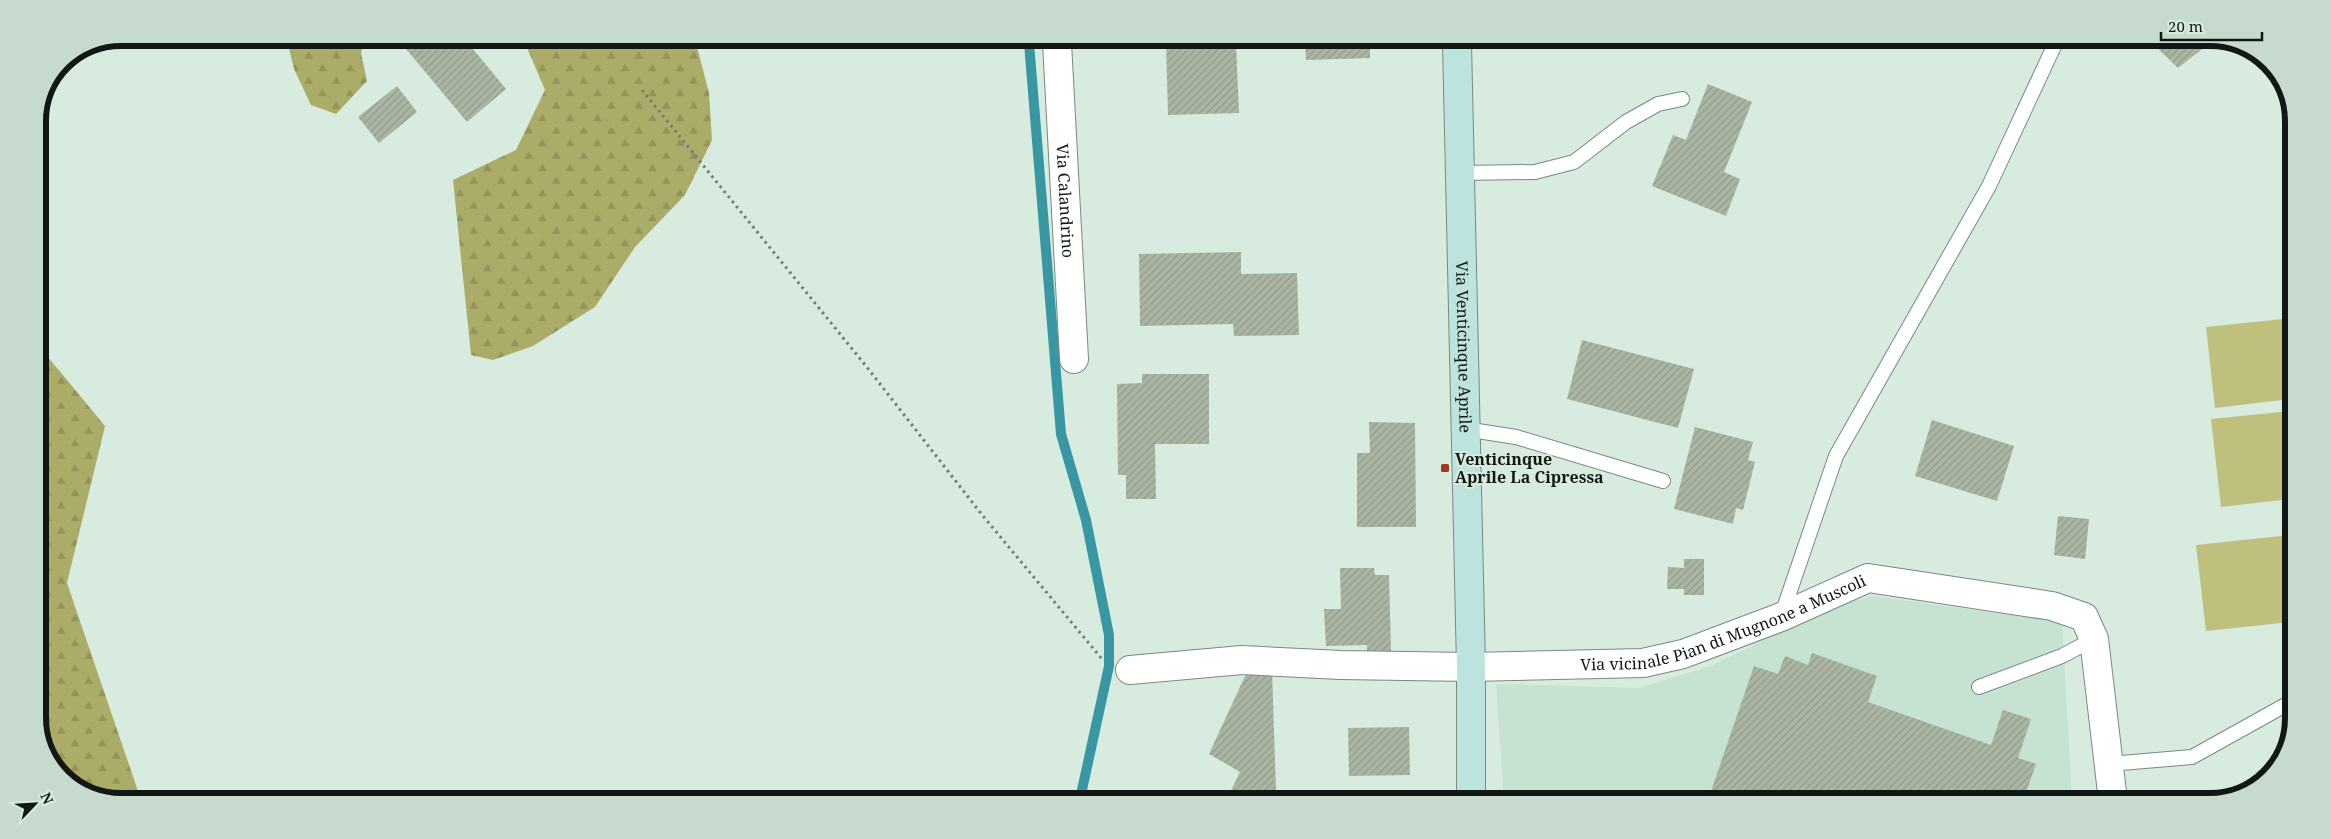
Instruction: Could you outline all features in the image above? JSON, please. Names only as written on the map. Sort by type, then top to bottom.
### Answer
[{"type":"street","name":"Via Calandrino","points":[[1057,46],[1074,358]]},
{"type":"street","name":"Via Venticinque Aprile","points":[[1457,46],[1471,667],[1471,793]]},
{"type":"street","name":"Via vicinale Pian di Mugnone a Muscoli","points":[[1130,670],[1242,660],[1341,665],[1471,667],[1643,663],[1683,654],[1781,617],[1868,578],[2052,606],[2084,617],[2094,639],[2112,793]]},
{"type":"lane","points":[[1781,617],[1836,456],[1989,186],[2054,46]]},
{"type":"lane","points":[[1459,173],[1535,172],[1574,162],[1626,122],[1658,104],[1682,99]]},
{"type":"lane","points":[[1465,429],[1516,437],[1663,481]]},
{"type":"lane","points":[[1979,687],[2062,656],[2094,639]]},
{"type":"lane","points":[[2109,764],[2192,757],[2285,705]]},
{"type":"path","points":[[642,90],[866,366],[983,516],[1104,662],[1109,666],[1130,670]]},
{"type":"shaded area","points":[[1872,596],[2062,622],[2072,793],[1504,793],[1496,684],[1639,688],[1711,666],[1833,606]]},
{"type":"green space","points":[[288,46],[363,46],[361,53],[367,81],[336,114],[311,105],[294,69]]},
{"type":"green space","points":[[526,46],[697,46],[709,93],[712,140],[685,195],[635,247],[595,307],[533,346],[493,360],[471,355],[453,180],[516,150],[545,90]]},
{"type":"green space","points":[[2285,319],[2285,400],[2215,408],[2206,327]]},
{"type":"green space","points":[[46,355],[105,426],[67,583],[139,793],[121,793],[97,789],[79,780],[68,771],[56,755],[48,733],[46,723]]},
{"type":"green space","points":[[2285,412],[2285,500],[2221,507],[2211,419]]},
{"type":"green space","points":[[2285,536],[2285,623],[2206,631],[2196,545]]},
{"type":"building","points":[[404,46],[470,46],[506,89],[467,122]]},
{"type":"building","points":[[1166,46],[1236,46],[1239,113],[1168,115]]},
{"type":"building","points":[[1305,46],[1370,46],[1370,58],[1306,60]]},
{"type":"building","points":[[2155,46],[2206,46],[2178,68]]},
{"type":"building","points":[[1708,84],[1752,102],[1724,172],[1740,179],[1726,216],[1652,186],[1673,135],[1686,140]]},
{"type":"building","points":[[397,86],[417,112],[379,143],[358,117]]},
{"type":"building","points":[[1241,252],[1241,274],[1297,273],[1299,335],[1234,336],[1233,324],[1140,326],[1139,254]]},
{"type":"building","points":[[1582,340],[1694,369],[1678,428],[1567,399]]},
{"type":"building","points":[[1142,374],[1209,374],[1209,444],[1155,444],[1156,499],[1126,499],[1126,475],[1118,475],[1117,384],[1142,383]]},
{"type":"building","points":[[1932,420],[2014,446],[1997,501],[1915,476]]},
{"type":"building","points":[[1369,422],[1415,423],[1416,527],[1357,527],[1357,453],[1370,453]]},
{"type":"building","points":[[1695,427],[1753,442],[1748,460],[1755,462],[1743,510],[1736,508],[1733,524],[1674,509]]},
{"type":"building","points":[[2058,516],[2089,519],[2085,559],[2054,555]]},
{"type":"building","points":[[1684,559],[1704,559],[1704,595],[1684,595],[1684,589],[1667,589],[1668,567],[1684,568]]},
{"type":"building","points":[[1340,568],[1374,568],[1375,575],[1389,575],[1391,652],[1367,652],[1367,645],[1326,646],[1324,609],[1341,609]]},
{"type":"building","points":[[1812,653],[1877,676],[1868,702],[1991,745],[2003,710],[2031,719],[2018,758],[2036,764],[2026,793],[1710,793],[1754,666],[1778,674],[1785,656],[1808,665]]},
{"type":"building","points":[[1272,671],[1276,789],[1274,793],[1230,793],[1240,772],[1209,754],[1246,674]]},
{"type":"building","points":[[1409,727],[1410,775],[1349,776],[1348,728]]},
{"type":"waterway","points":[[1029,46],[1061,434],[1086,520],[1109,635],[1109,666],[1081,793]]},
{"type":"place","name":"Venticinque Aprile La Cipressa","points":[[1445,468]]}]
